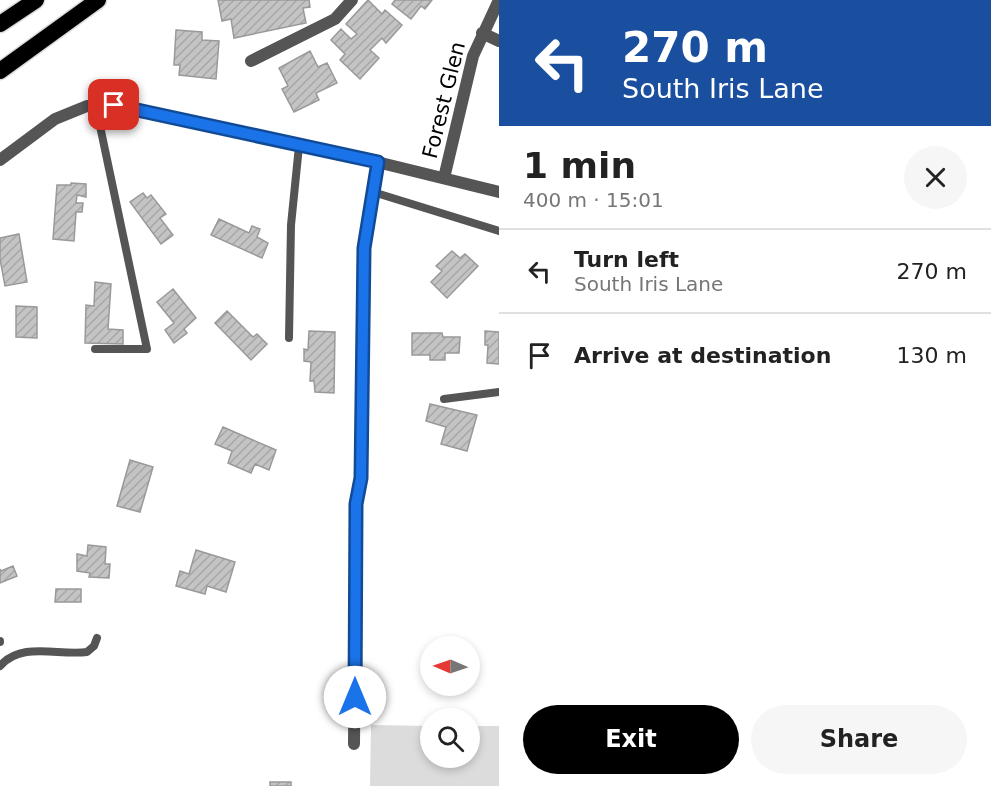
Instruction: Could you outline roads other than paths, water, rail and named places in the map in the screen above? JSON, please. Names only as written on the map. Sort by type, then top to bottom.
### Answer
[{"type":"highway","points":[[0,24],[36,0]]},
{"type":"highway","points":[[0,71],[98,0]]},
{"type":"street","points":[[251,61],[335,19],[352,0]]},
{"type":"street","name":"Forest Glen","points":[[444,178],[473,56],[499,0]]},
{"type":"street","points":[[482,33],[499,41]]},
{"type":"street","points":[[0,160],[55,119],[87,106],[114,105],[378,162],[499,192]]},
{"type":"street","points":[[354,744],[356,504],[361,478],[364,248],[378,162]]},
{"type":"lane","points":[[95,349],[147,349],[100,126],[99,106]]},
{"type":"lane","points":[[289,338],[291,225],[299,146]]},
{"type":"lane","points":[[373,192],[499,231]]},
{"type":"lane","points":[[444,399],[499,392]]},
{"type":"lane","points":[[0,666],[6,659],[26,652],[87,652],[94,646],[97,638]]}]
